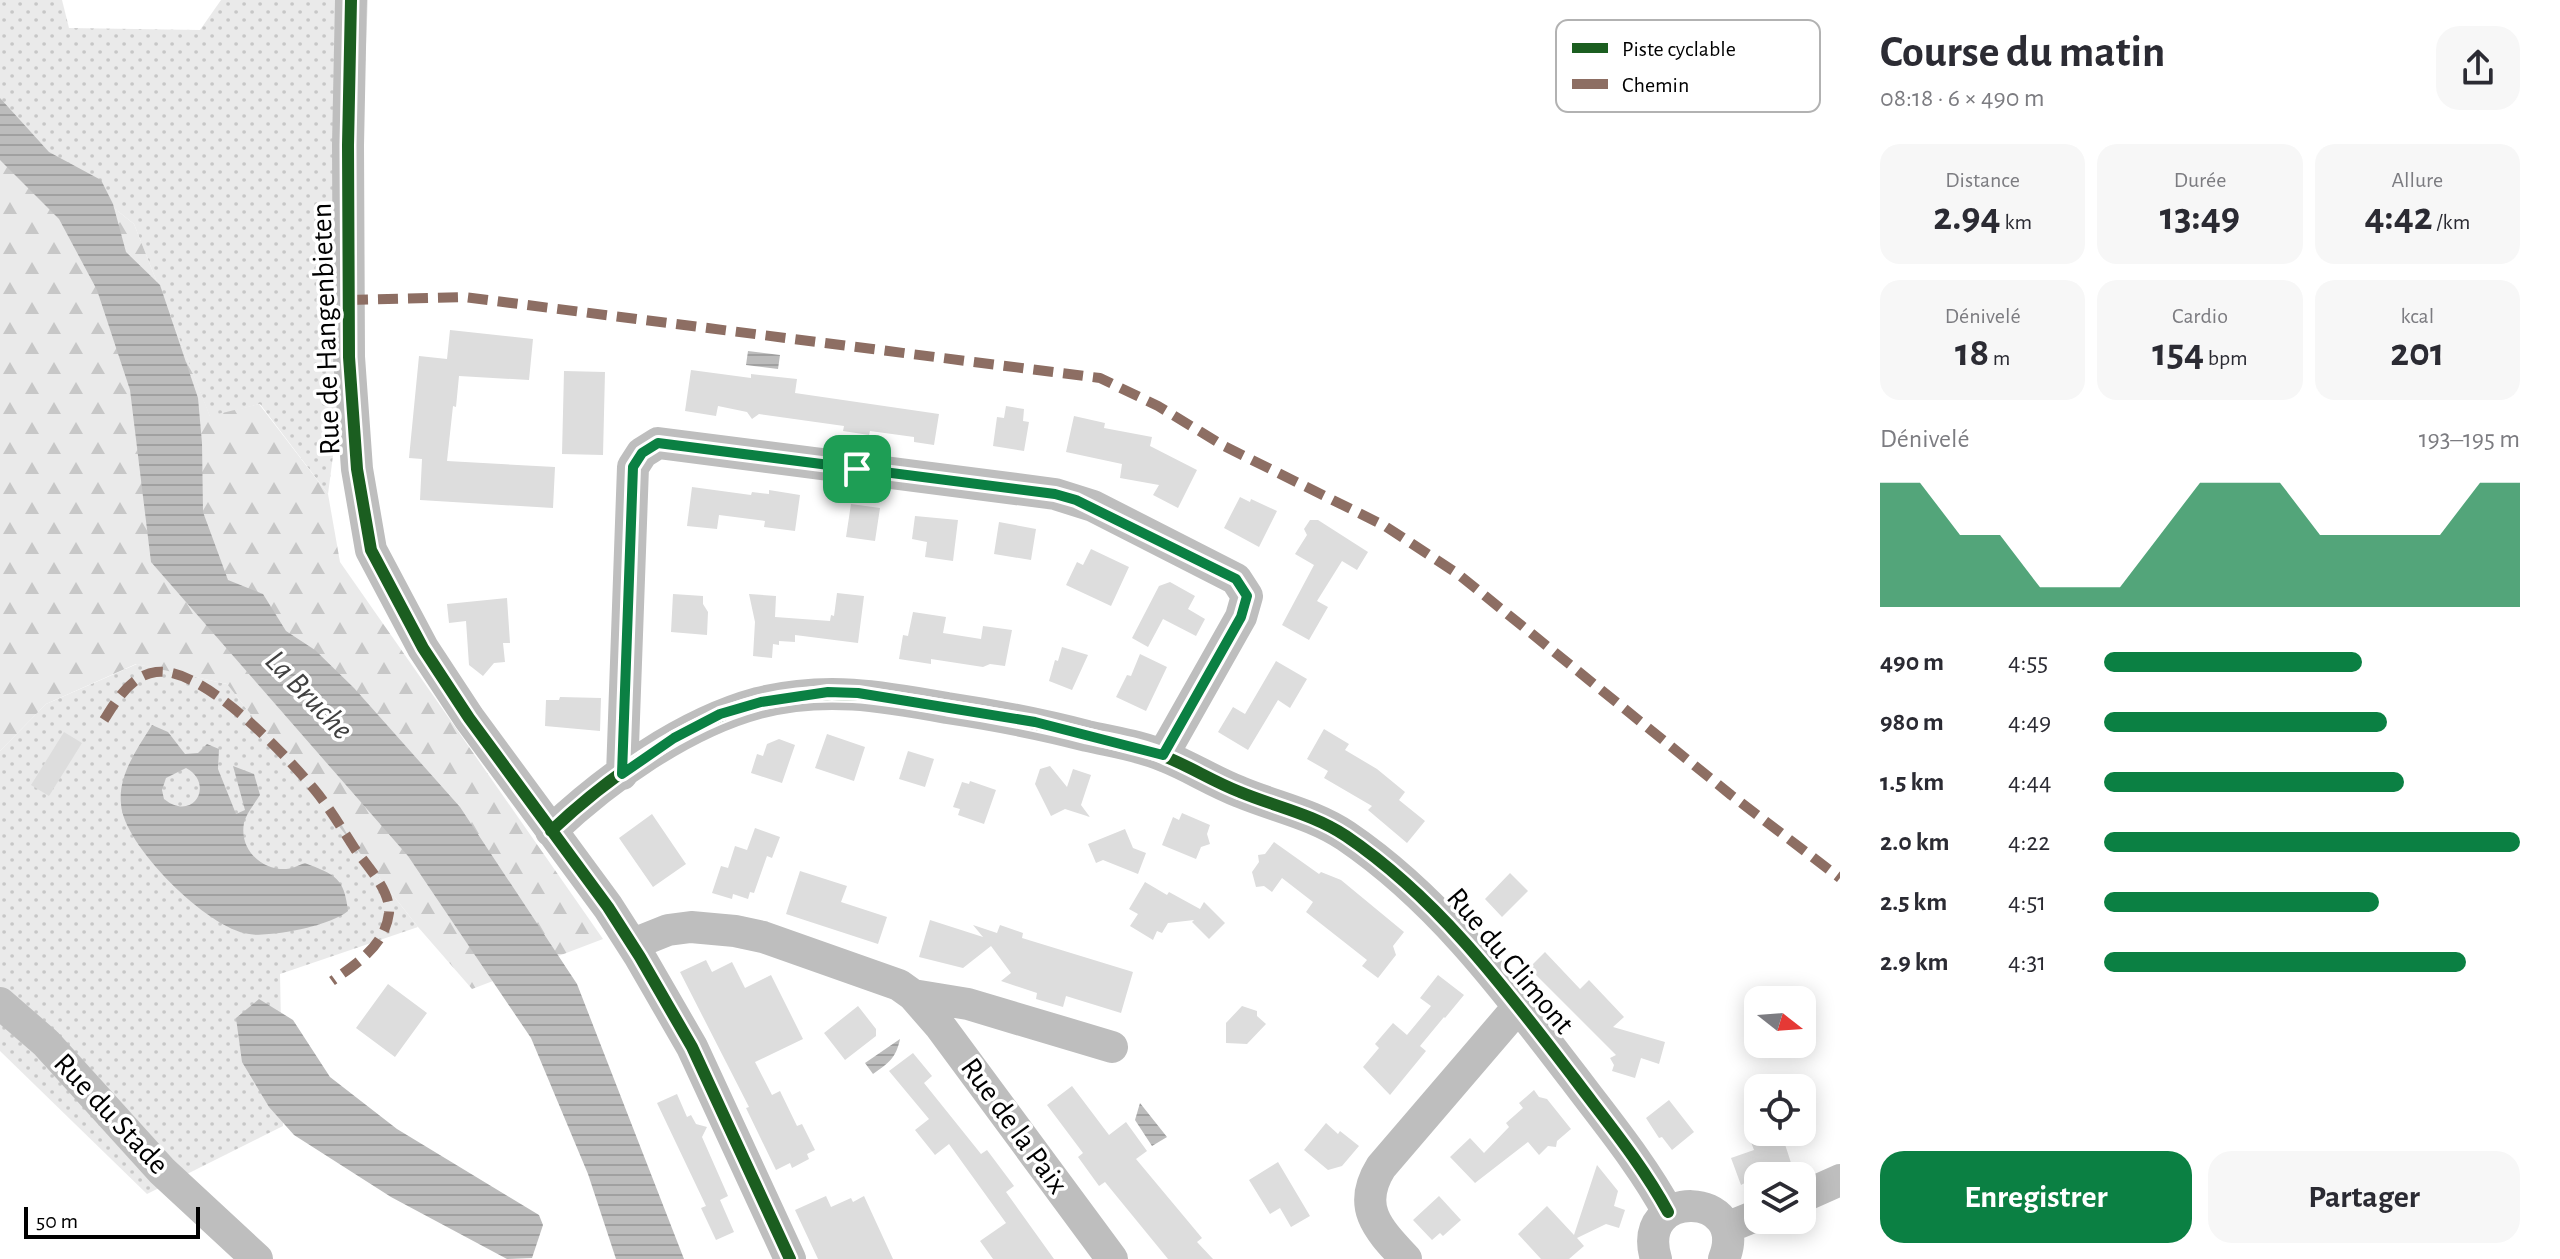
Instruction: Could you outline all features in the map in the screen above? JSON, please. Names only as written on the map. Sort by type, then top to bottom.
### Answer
[{"type":"street","name":"Rue de Hangenbieten","points":[[351,0],[349,357],[357,469],[371,550],[423,648],[469,718],[633,944],[692,1047],[790,1259]]},
{"type":"street","points":[[622,774],[633,467],[642,453],[658,443],[1055,494],[1093,506],[1236,579],[1247,596],[1241,617],[1163,755]]},
{"type":"street","name":"Rue du Climont","points":[[551,831],[622,774],[674,738],[720,714],[761,702],[828,692],[858,693],[1035,722],[1163,755],[1238,792],[1317,819],[1347,836],[1424,899],[1519,1006],[1650,1179],[1668,1212]]},
{"type":"street","name":"Rue de la Paix","points":[[633,944],[668,930],[691,927],[735,931],[763,937],[883,977],[913,995],[940,1026],[1112,1259]]},
{"type":"street","name":"Rue de la Paix","points":[[913,995],[968,1004],[1112,1047]]},
{"type":"street","name":"Rue du Stade","points":[[0,1003],[46,1043],[162,1171],[257,1259]]},
{"type":"street","points":[[1406,1259],[1381,1232],[1372,1215],[1371,1183],[1381,1167],[1519,1006]]},
{"type":"street","points":[[1816,1191],[1840,1180]]},
{"type":"street","points":[[1656,1259],[1652,1247],[1655,1229],[1668,1212],[1685,1205],[1700,1205],[1715,1213],[1725,1244],[1744,1227]]},
{"type":"green space","points":[[0,0],[62,0],[69,28],[200,30],[221,0],[368,0],[355,288],[328,494],[260,404],[210,417],[134,224],[0,117]]},
{"type":"green space","points":[[0,117],[134,224],[210,416],[259,404],[328,494],[340,562],[603,939],[472,989],[418,927],[227,684],[136,664],[46,704],[0,751]]},
{"type":"green space","points":[[137,664],[227,684],[418,927],[280,974],[283,1126],[147,1194],[0,1051],[0,751],[46,704]]},
{"type":"water","name":"La Bruche","points":[[0,98],[49,152],[101,180],[113,204],[126,252],[160,285],[198,398],[203,512],[228,580],[263,594],[286,631],[315,650],[354,688],[460,807],[577,984],[684,1259],[616,1259],[588,1174],[531,1038],[408,856],[151,562],[130,390],[97,290],[59,219],[0,160]]},
{"type":"water","points":[[748,351],[780,355],[778,369],[746,365]]},
{"type":"water","points":[[152,725],[168,732],[185,754],[198,753],[207,744],[219,749],[218,769],[236,814],[245,810],[233,766],[254,774],[260,795],[244,823],[248,849],[268,866],[288,869],[305,863],[331,874],[341,884],[348,911],[301,929],[249,934],[232,929],[212,917],[170,882],[136,841],[125,821],[121,804],[122,783]],"holes":[[[186,768],[195,775],[200,791],[192,804],[175,805],[164,799],[162,790],[166,778]]]},
{"type":"water","points":[[259,999],[293,1020],[330,1077],[397,1129],[539,1215],[543,1225],[532,1258],[507,1259],[391,1197],[294,1135],[269,1107],[242,1062],[236,1018]]},
{"type":"water","points":[[900,1039],[891,1060],[873,1074],[865,1063]]},
{"type":"water","points":[[1140,1103],[1167,1137],[1152,1146],[1135,1120]]},
{"type":"building","points":[[450,330],[533,339],[529,380],[459,376],[447,461],[555,467],[553,508],[420,500],[422,459],[409,458],[419,356],[447,359]]},
{"type":"building","points":[[691,370],[751,378],[751,374],[797,379],[795,393],[939,414],[934,445],[914,442],[914,437],[843,431],[844,426],[759,414],[752,419],[747,412],[718,406],[716,416],[685,411]]},
{"type":"building","points":[[564,371],[605,372],[603,455],[562,454]]},
{"type":"building","points":[[1006,406],[1024,409],[1023,421],[1029,422],[1024,451],[993,446],[997,417],[1004,418]]},
{"type":"building","points":[[1074,416],[1105,423],[1104,428],[1152,437],[1150,446],[1197,470],[1178,508],[1153,495],[1159,485],[1120,478],[1122,464],[1066,452]]},
{"type":"building","points":[[692,487],[751,495],[752,492],[769,494],[769,490],[800,495],[795,531],[764,527],[765,521],[719,515],[717,529],[687,526]]},
{"type":"building","points":[[1240,497],[1277,511],[1259,547],[1224,528]]},
{"type":"building","points":[[851,504],[880,508],[875,541],[846,537]]},
{"type":"building","points":[[915,516],[958,520],[953,561],[925,557],[927,542],[912,539]]},
{"type":"building","points":[[1310,520],[1318,520],[1368,552],[1357,570],[1342,561],[1317,601],[1328,607],[1309,640],[1282,625],[1314,565],[1295,554],[1307,535],[1304,529]]},
{"type":"building","points":[[999,522],[1036,529],[1031,560],[994,554]]},
{"type":"building","points":[[1091,549],[1129,567],[1111,606],[1066,585],[1077,562],[1083,565]]},
{"type":"building","points":[[1170,582],[1195,596],[1188,609],[1205,619],[1196,636],[1163,619],[1148,647],[1132,638],[1159,586]]},
{"type":"building","points":[[837,593],[864,596],[858,643],[795,635],[795,642],[779,641],[779,645],[773,644],[772,658],[753,656],[755,622],[749,594],[776,596],[775,617],[830,621],[831,615],[834,616]]},
{"type":"building","points":[[673,594],[703,596],[708,612],[707,635],[671,632]]},
{"type":"building","points":[[507,598],[510,643],[503,643],[505,662],[494,663],[483,676],[469,665],[466,621],[449,623],[447,604]]},
{"type":"building","points":[[913,612],[946,617],[943,633],[981,639],[983,626],[1012,630],[1005,666],[990,664],[983,667],[931,659],[931,664],[899,659],[903,635],[908,636]]},
{"type":"building","points":[[1062,647],[1088,655],[1072,690],[1049,681]]},
{"type":"building","points":[[1140,654],[1167,667],[1146,711],[1116,697],[1127,675],[1131,676]]},
{"type":"building","points":[[1276,661],[1307,679],[1290,708],[1278,700],[1248,750],[1218,732],[1233,707],[1245,714]]},
{"type":"building","points":[[560,697],[601,698],[600,731],[545,726],[546,700],[559,700]]},
{"type":"building","points":[[1324,729],[1349,744],[1345,750],[1377,769],[1405,792],[1399,800],[1425,821],[1407,843],[1368,810],[1372,806],[1324,778],[1328,771],[1307,759]]},
{"type":"building","points":[[64,732],[82,743],[49,796],[31,785]]},
{"type":"building","points":[[827,734],[865,747],[854,781],[815,768]]},
{"type":"building","points":[[779,739],[795,745],[782,783],[751,773],[757,754],[763,756],[767,744]]},
{"type":"building","points":[[908,751],[934,759],[925,787],[899,779]]},
{"type":"building","points":[[1050,766],[1067,787],[1073,769],[1091,775],[1081,805],[1090,817],[1065,809],[1051,816],[1035,784],[1040,769]]},
{"type":"building","points":[[970,781],[996,790],[984,824],[958,815],[960,809],[953,807],[962,782],[969,784]]},
{"type":"building","points":[[1182,813],[1210,825],[1207,834],[1210,844],[1201,847],[1196,859],[1162,845],[1173,817],[1179,820]]},
{"type":"building","points":[[652,814],[686,864],[653,887],[619,838]]},
{"type":"building","points":[[755,828],[780,837],[772,858],[767,856],[754,893],[750,892],[748,899],[733,894],[732,899],[712,893],[721,866],[728,868],[735,846],[747,850]]},
{"type":"building","points":[[1125,829],[1133,848],[1146,853],[1138,874],[1103,860],[1096,863],[1088,844]]},
{"type":"building","points":[[1274,842],[1319,874],[1321,872],[1341,880],[1404,932],[1393,946],[1396,955],[1378,978],[1362,966],[1367,960],[1306,912],[1313,902],[1282,878],[1272,892],[1264,886],[1256,887],[1252,872],[1259,862],[1258,855],[1265,854]]},
{"type":"building","points":[[800,871],[847,886],[841,902],[887,917],[878,944],[786,914]]},
{"type":"building","points":[[1510,873],[1528,891],[1502,917],[1485,899]]},
{"type":"building","points":[[1145,882],[1200,909],[1204,902],[1225,923],[1209,939],[1192,922],[1194,920],[1168,923],[1162,933],[1157,931],[1153,940],[1130,926],[1138,914],[1129,909]]},
{"type":"building","points":[[930,920],[983,937],[973,925],[997,933],[1000,925],[1023,933],[1022,938],[1133,972],[1121,1013],[1066,996],[1063,1007],[1036,999],[1037,993],[1001,981],[1011,973],[991,946],[963,968],[919,957]]},
{"type":"building","points":[[1545,952],[1580,989],[1589,980],[1624,1017],[1613,1027],[1665,1042],[1659,1064],[1641,1058],[1635,1078],[1612,1071],[1614,1065],[1610,1058],[1616,1055],[1529,968]]},
{"type":"building","points":[[706,960],[712,972],[732,962],[745,988],[771,975],[803,1039],[755,1062],[772,1095],[780,1091],[797,1126],[802,1124],[815,1150],[807,1154],[809,1159],[792,1168],[790,1163],[776,1170],[746,1108],[749,1107],[680,972]]},
{"type":"building","points":[[1438,975],[1464,995],[1420,1046],[1426,1051],[1390,1095],[1363,1067],[1379,1048],[1375,1044],[1393,1023],[1407,1035],[1431,1006],[1420,998]]},
{"type":"building","points":[[388,984],[427,1013],[395,1057],[356,1028]]},
{"type":"building","points":[[858,1006],[876,1029],[876,1036],[845,1060],[824,1033]]},
{"type":"building","points":[[1242,1006],[1257,1011],[1257,1016],[1266,1024],[1247,1044],[1226,1043],[1226,1023]]},
{"type":"building","points":[[913,1053],[932,1076],[924,1083],[981,1154],[987,1150],[1014,1186],[1006,1192],[1054,1259],[993,1259],[980,1241],[1006,1223],[949,1144],[935,1155],[915,1130],[929,1119],[889,1071]]},
{"type":"building","points":[[1072,1086],[1109,1135],[1126,1122],[1147,1151],[1136,1159],[1202,1238],[1197,1242],[1213,1259],[1168,1259],[1105,1182],[1099,1186],[1078,1157],[1083,1153],[1047,1105]]},
{"type":"building","points":[[1534,1090],[1539,1097],[1547,1099],[1571,1129],[1557,1141],[1556,1147],[1548,1146],[1539,1155],[1528,1142],[1475,1183],[1450,1157],[1470,1138],[1484,1153],[1509,1127],[1506,1123],[1523,1108],[1519,1103]]},
{"type":"building","points":[[677,1094],[687,1117],[691,1115],[696,1124],[707,1127],[702,1137],[728,1196],[720,1200],[734,1232],[716,1240],[701,1208],[706,1206],[657,1103]]},
{"type":"building","points":[[1669,1100],[1694,1132],[1672,1150],[1662,1137],[1659,1138],[1646,1118]]},
{"type":"building","points":[[1326,1123],[1359,1146],[1342,1166],[1328,1170],[1304,1150]]},
{"type":"building","points":[[1752,1146],[1786,1146],[1791,1162],[1744,1162],[1744,1183],[1741,1185],[1731,1158],[1754,1150]]},
{"type":"building","points":[[1278,1162],[1310,1216],[1291,1227],[1280,1208],[1270,1214],[1249,1180]]},
{"type":"building","points":[[1597,1165],[1618,1191],[1614,1206],[1625,1210],[1619,1228],[1606,1224],[1577,1238],[1584,1246],[1569,1259],[1541,1259],[1518,1234],[1547,1206],[1574,1235]]},
{"type":"building","points":[[826,1196],[831,1207],[864,1196],[893,1259],[818,1259],[795,1210]]},
{"type":"building","points":[[1439,1196],[1461,1220],[1443,1236],[1440,1233],[1432,1240],[1413,1220]]},
{"type":"marked path","points":[[348,300],[464,297],[1100,378],[1158,406],[1224,446],[1385,526],[1458,574],[1731,795],[1840,878]]},
{"type":"marked path","points":[[104,720],[125,690],[139,678],[156,672],[175,674],[219,697],[242,715],[301,774],[325,803],[377,879],[389,905],[386,925],[376,945],[332,981]]},
{"type":"cycle path","points":[[351,0],[349,357],[357,469],[371,550],[423,648],[469,718],[608,907],[640,957],[692,1047],[790,1259]]},
{"type":"cycle path","points":[[551,831],[622,772],[675,738],[730,712],[783,698],[830,694],[899,700],[1035,724],[1157,753],[1230,788],[1333,828],[1380,861],[1411,888],[1470,948],[1523,1012],[1624,1144],[1668,1212]]},
{"type":"route","points":[[658,443],[857,469],[1055,494],[1076,500],[1236,579],[1247,596],[1241,617],[1163,755],[1035,722],[858,693],[828,692],[761,702],[720,714],[674,738],[622,774],[633,467],[642,453],[658,443]]}]
